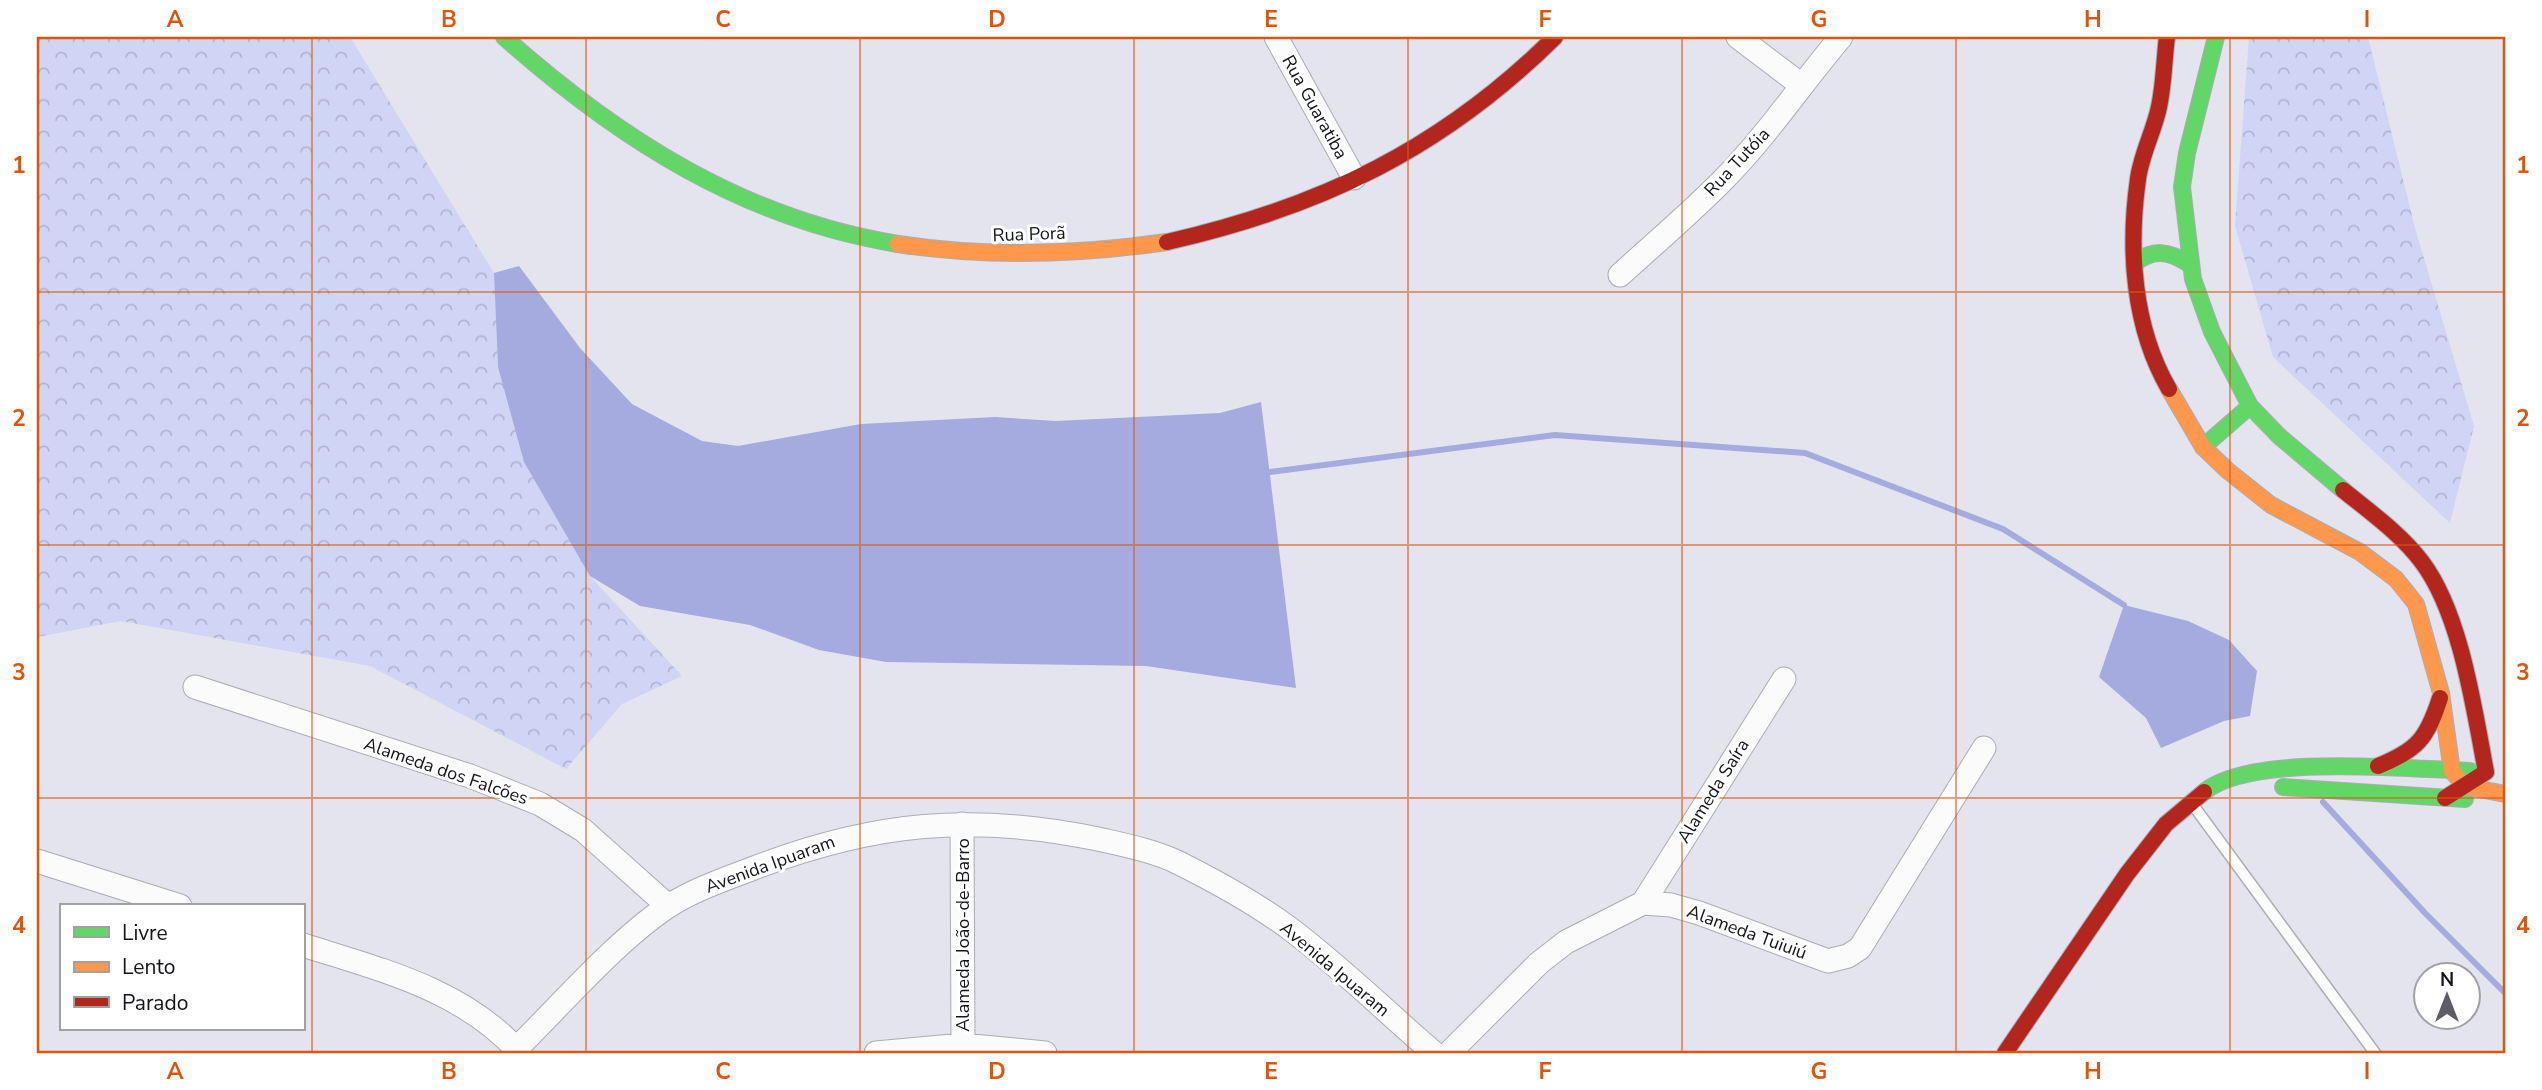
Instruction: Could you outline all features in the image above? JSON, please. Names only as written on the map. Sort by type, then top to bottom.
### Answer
[{"type":"street","name":"Rua Porã","points":[[504,37],[614,128],[676,165],[761,207],[843,234],[995,255],[1077,252],[1160,242],[1223,229],[1265,216],[1354,177],[1444,130],[1511,80],[1555,37]]},
{"type":"street","name":"Rua Guaratiba","points":[[1276,37],[1354,177]]},
{"type":"street","points":[[1738,37],[1800,85]]},
{"type":"street","name":"Rua Tutóia","points":[[1620,275],[1726,177],[1776,121],[1800,85],[1840,37]]},
{"type":"street","points":[[2166,37],[2159,107],[2138,178],[2134,264],[2140,313],[2160,373],[2203,447],[2271,505],[2360,552],[2396,579],[2416,604],[2441,693],[2452,771],[2465,786],[2505,794]]},
{"type":"street","points":[[2216,37],[2187,153],[2182,187],[2189,264],[2213,332],[2250,405],[2279,436],[2400,538],[2422,562],[2442,594],[2454,629],[2486,772]]},
{"type":"street","points":[[2134,264],[2143,255],[2157,250],[2167,251],[2189,264]]},
{"type":"street","points":[[2203,447],[2250,405]]},
{"type":"street","name":"Alameda Saíra","points":[[1643,903],[1784,679]]},
{"type":"street","name":"Alameda dos Falcões","points":[[195,687],[470,776],[540,804],[583,830],[668,906]]},
{"type":"street","points":[[2374,768],[2409,755],[2429,732],[2441,693]]},
{"type":"street","name":"Alameda Tuiuiú","points":[[1643,903],[1671,905],[1699,913],[1828,961],[1848,956],[1860,948],[1984,748]]},
{"type":"street","points":[[2032,1053],[2011,1045],[2127,874],[2166,824],[2209,788],[2255,771],[2330,767],[2505,774]]},
{"type":"street","points":[[2445,798],[2486,772]]},
{"type":"street","points":[[2209,788],[2315,788],[2505,801]]},
{"type":"street","name":"Avenida Ipuaram","points":[[518,1051],[642,926],[668,906],[718,881],[844,837],[902,827],[962,824],[1042,827],[1123,845],[1176,862],[1228,889],[1289,928],[1434,1053]]},
{"type":"street","name":"Alameda João-de-Barro","points":[[962,824],[963,1045]]},
{"type":"street","points":[[37,861],[174,904]]},
{"type":"street","points":[[1449,1053],[1539,963],[1566,942],[1643,903]]},
{"type":"street","points":[[304,945],[417,981],[468,1007],[518,1051]]},
{"type":"street","points":[[876,1053],[963,1045],[1045,1053]]},
{"type":"lane","points":[[2191,803],[2375,1053]]},
{"type":"green space","points":[[37,37],[350,37],[494,273],[498,367],[590,576],[682,676],[622,704],[566,769],[370,666],[121,621],[37,637]]},
{"type":"green space","points":[[2249,37],[2368,37],[2415,228],[2474,426],[2450,523],[2273,357],[2235,226]]},
{"type":"water","points":[[519,266],[580,348],[632,404],[702,441],[738,446],[861,424],[995,417],[1056,421],[1220,413],[1261,402],[1296,688],[1146,666],[886,662],[819,650],[750,625],[640,606],[590,576],[524,462],[498,367],[494,273]]},
{"type":"water","points":[[2124,605],[2188,621],[2229,640],[2257,671],[2250,716],[2224,721],[2161,748],[2146,718],[2099,677]]},
{"type":"waterway","points":[[1270,472],[1555,435],[1805,453],[2003,529],[2124,605]]},
{"type":"waterway","points":[[2323,802],[2425,913],[2505,993]]},
{"type":"traffic: fast","points":[[504,37],[592,109],[686,169],[736,194],[788,215],[842,232],[898,244]]},
{"type":"traffic: fast","points":[[2216,37],[2187,153],[2182,187],[2193,279],[2212,332],[2250,406],[2279,436],[2343,490]]},
{"type":"traffic: fast","points":[[2134,264],[2148,255],[2161,253],[2175,256],[2189,264]]},
{"type":"traffic: fast","points":[[2203,447],[2250,406]]},
{"type":"traffic: fast","points":[[2204,792],[2226,780],[2257,772],[2292,768],[2371,766],[2470,771]]},
{"type":"traffic: fast","points":[[2283,787],[2465,799]]},
{"type":"traffic: slow","points":[[898,244],[966,251],[1033,253],[1100,250],[1167,242]]},
{"type":"traffic: slow","points":[[2169,389],[2203,447],[2227,470],[2271,505],[2360,552],[2396,579],[2416,604],[2441,693],[2452,771],[2465,786],[2505,794]]},
{"type":"traffic: jam","points":[[1167,242],[1277,211],[1376,168],[1423,142],[1468,111],[1512,77],[1555,37]]},
{"type":"traffic: jam","points":[[2167,37],[2159,107],[2138,179],[2134,260],[2136,287],[2148,340],[2169,389]]},
{"type":"traffic: jam","points":[[2343,490],[2395,533],[2422,562],[2447,608],[2456,635],[2471,692],[2486,772],[2445,798]]},
{"type":"traffic: jam","points":[[2378,766],[2403,754],[2419,741],[2440,698]]},
{"type":"traffic: jam","points":[[2005,1053],[2127,874],[2166,824],[2204,792]]}]
